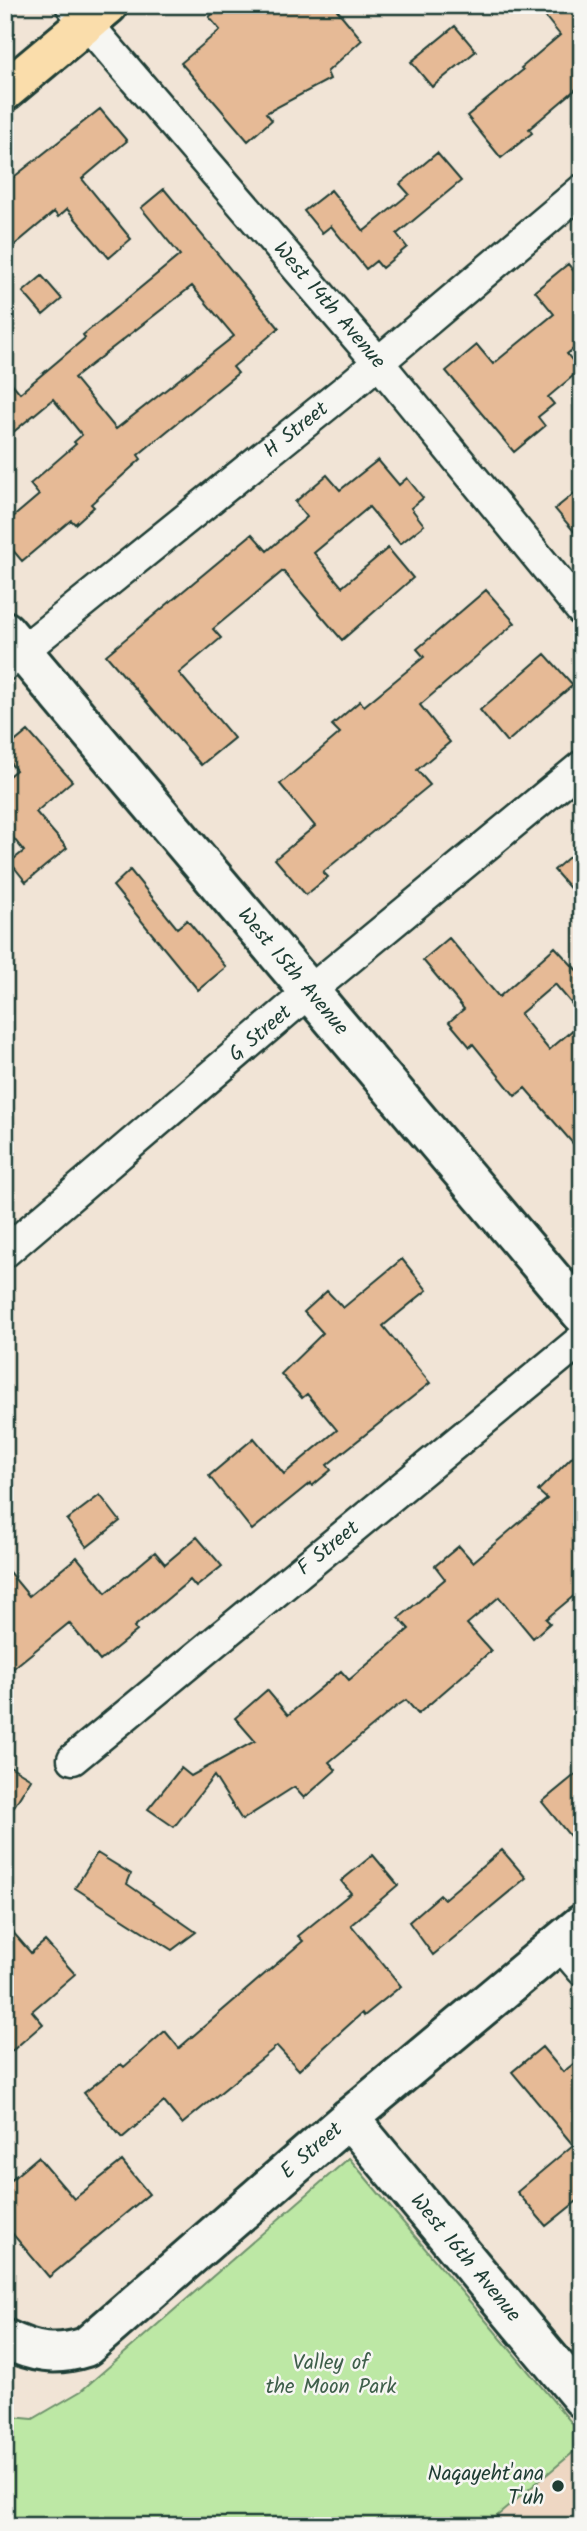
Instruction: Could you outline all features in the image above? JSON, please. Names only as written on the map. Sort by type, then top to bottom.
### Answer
[{"type":"main road","points":[[5,91],[88,12]]},
{"type":"main road","name":"West 15th Avenue","points":[[11,649],[310,991],[582,1314]]},
{"type":"main road","name":"E Street","points":[[20,2346],[65,2354],[86,2347],[349,2118],[574,1946]]},
{"type":"main road","name":"West 16th Avenue","points":[[349,2118],[582,2398]]},
{"type":"street","name":"West 14th Avenue","points":[[88,12],[582,611]]},
{"type":"street","name":"H Street","points":[[11,649],[378,362],[582,190]]},
{"type":"street","name":"G Street","points":[[5,1252],[310,991],[582,766]]},
{"type":"street","name":"F Street","points":[[74,1759],[582,1339]]},
{"type":"shaded area","name":"Naqayeht'ana T'uh","points":[[582,2445],[582,2526],[485,2526]]},
{"type":"green space","name":"Valley of the Moon Park","points":[[349,2158],[582,2435],[582,2445],[485,2526],[5,2526],[5,2410],[11,2417],[33,2419],[81,2391]]},
{"type":"building","points":[[223,5],[333,5],[362,40],[327,72],[330,79],[266,113],[272,120],[248,141],[181,63],[220,30],[209,17]]},
{"type":"building","points":[[536,5],[582,5],[582,84],[529,129],[532,133],[501,158],[467,116],[560,35]]},
{"type":"building","points":[[455,26],[476,51],[432,87],[411,62]]},
{"type":"building","points":[[100,109],[127,141],[82,179],[131,239],[109,258],[67,209],[58,217],[54,212],[5,253],[5,184]]},
{"type":"building","points":[[437,153],[461,181],[397,234],[407,247],[382,268],[376,261],[366,269],[331,226],[322,233],[304,211],[331,190],[364,231],[409,194],[400,184]]},
{"type":"building","points":[[164,189],[279,328],[233,367],[238,373],[138,455],[141,459],[91,504],[94,507],[75,524],[71,520],[22,561],[5,541],[5,524],[39,495],[30,484],[76,444],[74,442],[82,435],[53,399],[5,439],[5,375],[20,393],[85,338],[83,335],[180,255],[141,208]],"holes":[[[192,286],[234,336],[116,429],[74,378]]]},
{"type":"building","points":[[568,264],[582,281],[582,342],[567,354],[580,370],[548,397],[554,404],[538,417],[545,426],[514,452],[446,371],[477,345],[493,364],[554,314],[535,291]]},
{"type":"building","points":[[42,276],[62,299],[43,315],[23,292]]},
{"type":"building","points":[[378,460],[399,485],[407,478],[423,498],[411,508],[424,525],[400,544],[369,507],[314,553],[342,587],[388,548],[413,578],[342,640],[283,571],[213,629],[221,638],[179,673],[234,738],[201,765],[106,655],[252,534],[267,551],[307,517],[295,502],[327,475],[340,490]]},
{"type":"building","points":[[582,487],[582,541],[555,509]]},
{"type":"building","points":[[486,590],[515,623],[420,705],[450,742],[417,770],[430,785],[323,872],[328,877],[306,895],[275,859],[315,826],[280,784],[340,733],[332,725],[360,701],[364,706],[424,657],[417,649]]},
{"type":"building","points":[[545,654],[573,685],[507,742],[480,710]]},
{"type":"building","points":[[28,731],[72,781],[36,812],[67,848],[26,882],[10,862],[24,851],[5,828],[5,779],[16,770],[5,757],[5,750]]},
{"type":"building","points":[[582,846],[582,902],[554,870]]},
{"type":"building","points":[[130,870],[177,928],[187,920],[226,967],[198,990],[113,886]]},
{"type":"building","points":[[449,938],[499,997],[555,947],[582,976],[582,1016],[555,984],[520,1014],[549,1050],[582,1022],[582,1154],[525,1088],[515,1096],[473,1044],[470,1047],[449,1022],[464,1009],[423,960]]},
{"type":"building","points":[[402,1259],[427,1290],[383,1326],[430,1383],[327,1465],[331,1470],[312,1486],[310,1483],[252,1530],[209,1476],[254,1438],[284,1474],[337,1430],[307,1394],[302,1398],[281,1374],[323,1333],[304,1312],[327,1291],[343,1308]]},
{"type":"building","points":[[582,1447],[582,1589],[546,1619],[550,1623],[533,1638],[499,1597],[467,1624],[491,1651],[418,1714],[406,1700],[397,1706],[329,1762],[336,1770],[304,1798],[294,1787],[242,1820],[214,1776],[174,1827],[148,1809],[181,1768],[191,1776],[255,1741],[235,1718],[267,1690],[288,1715],[341,1671],[349,1680],[409,1629],[399,1618],[445,1579],[435,1566],[459,1546],[473,1562],[547,1499],[538,1491]]},
{"type":"building","points":[[100,1495],[120,1521],[87,1547],[67,1520]]},
{"type":"building","points":[[197,1537],[222,1566],[196,1587],[190,1580],[134,1627],[137,1631],[100,1661],[69,1623],[5,1675],[5,1567],[29,1596],[77,1557],[106,1593],[155,1552],[165,1564]]},
{"type":"building","points":[[5,1763],[31,1779],[5,1821]]},
{"type":"building","points":[[582,1769],[582,1851],[542,1802]]},
{"type":"building","points":[[502,1850],[526,1878],[433,1955],[409,1922],[440,1895],[444,1899]]},
{"type":"building","points":[[97,1853],[131,1874],[127,1884],[196,1932],[172,1950],[75,1888]]},
{"type":"building","points":[[373,1855],[398,1885],[351,1925],[401,1986],[364,2016],[362,2013],[299,2070],[277,2046],[182,2124],[164,2102],[122,2138],[84,2093],[121,2064],[124,2067],[165,2031],[179,2048],[303,1941],[298,1936],[351,1893],[341,1881]]},
{"type":"building","points":[[5,1923],[31,1953],[45,1941],[75,1974],[32,2011],[43,2024],[5,2057]]},
{"type":"building","points":[[542,2047],[563,2072],[582,2057],[582,2197],[546,2226],[517,2192],[573,2145],[512,2072]]},
{"type":"building","points":[[38,2157],[74,2199],[122,2161],[149,2194],[49,2277],[5,2225],[5,2185]]},
{"type":"place","name":"Naqayeht'ana T'uh","points":[[558,2486]]}]
